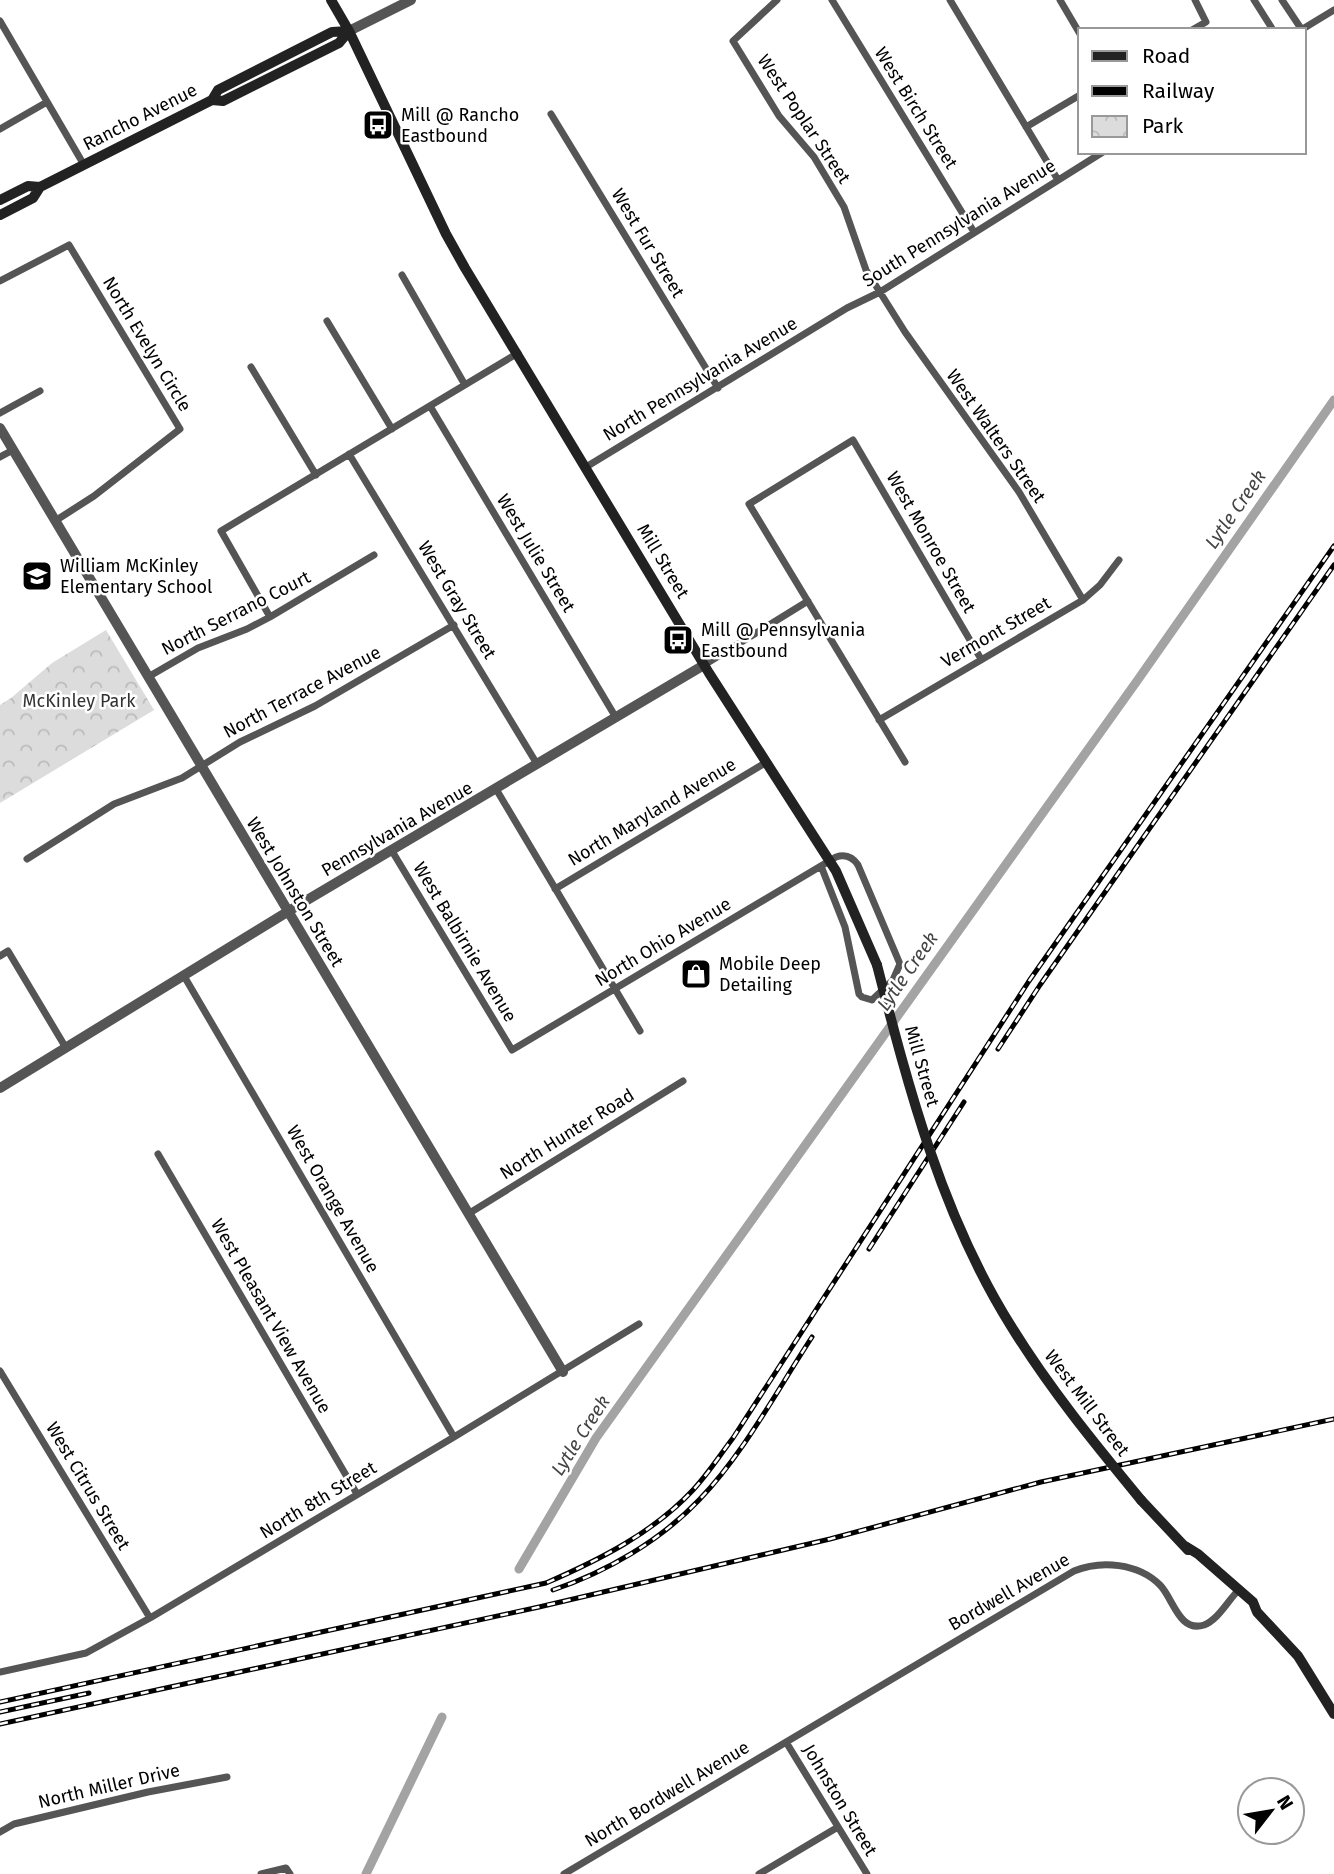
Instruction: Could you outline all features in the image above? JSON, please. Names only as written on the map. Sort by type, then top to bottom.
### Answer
[{"type":"main road","name":"Mill Street","points":[[331,0],[349,31],[446,234],[825,864],[877,965],[927,1148],[979,1269]]},
{"type":"main road","name":"Rancho Avenue","points":[[40,187],[212,100],[223,101],[339,43],[349,31]]},
{"type":"main road","points":[[0,200],[28,186],[40,187],[33,198],[0,215]]},
{"type":"main road","name":"West Mill Street","points":[[979,1269],[1009,1324],[1079,1425],[1195,1560],[1251,1609],[1258,1612]]},
{"type":"main road","name":"West Mill Street","points":[[1185,1546],[1253,1602],[1258,1612],[1298,1656],[1334,1714]]},
{"type":"street","points":[[349,31],[411,0]]},
{"type":"street","name":"West Poplar Street","points":[[777,0],[733,41],[779,116],[814,158],[844,207],[860,256],[880,292]]},
{"type":"street","name":"West Birch Street","points":[[832,0],[974,232]]},
{"type":"street","points":[[950,0],[1058,180]]},
{"type":"street","points":[[1060,0],[1078,31]]},
{"type":"street","points":[[1195,0],[1206,22],[1196,28]]},
{"type":"street","points":[[1254,0],[1272,28]]},
{"type":"street","points":[[1282,0],[1300,28]]},
{"type":"street","points":[[1304,28],[1334,10]]},
{"type":"street","points":[[0,21],[84,165]]},
{"type":"street","points":[[1026,127],[1078,96]]},
{"type":"street","points":[[0,130],[47,102]]},
{"type":"street","name":"West Fur Street","points":[[551,114],[719,388]]},
{"type":"street","name":"South Pennsylvania Avenue","points":[[830,318],[880,292],[1100,154]]},
{"type":"street","name":"North Evelyn Circle","points":[[0,281],[69,245],[180,429],[94,496],[55,521]]},
{"type":"street","points":[[402,275],[465,385]]},
{"type":"street","name":"West Walters Street","points":[[880,292],[905,332],[1019,492],[1083,600]]},
{"type":"street","name":"North Pennsylvania Avenue","points":[[586,467],[830,318]]},
{"type":"street","points":[[327,321],[392,429]]},
{"type":"street","points":[[270,617],[221,531],[518,353]]},
{"type":"street","points":[[251,367],[316,475]]},
{"type":"street","points":[[0,413],[40,391]]},
{"type":"street","name":"West Julie Street","points":[[430,406],[615,716]]},
{"type":"street","name":"West Johnston Street","points":[[0,428],[562,1372]]},
{"type":"street","name":"West Monroe Street","points":[[808,601],[749,504],[853,440],[981,659]]},
{"type":"street","points":[[0,457],[13,450]]},
{"type":"street","name":"West Gray Street","points":[[349,454],[537,764]]},
{"type":"street","name":"North Serrano Court","points":[[148,677],[198,648],[270,617],[374,555]]},
{"type":"street","name":"Vermont Street","points":[[879,720],[1083,600],[1100,585],[1119,561]]},
{"type":"street","points":[[704,665],[808,601],[905,762]]},
{"type":"street","name":"North Terrace Avenue","points":[[27,859],[114,804],[167,785],[240,742],[315,706],[454,625]]},
{"type":"street","name":"Pennsylvania Avenue","points":[[0,1088],[288,912],[704,665]]},
{"type":"street","name":"North Maryland Avenue","points":[[555,888],[765,763]]},
{"type":"street","points":[[496,789],[640,1031]]},
{"type":"street","name":"West Balbirnie Avenue","points":[[392,851],[512,1050]]},
{"type":"street","points":[[841,855],[854,860],[900,964],[893,980],[872,1000],[859,993],[845,927],[825,864],[841,855]]},
{"type":"street","name":"North Ohio Avenue","points":[[512,1050],[825,864]]},
{"type":"street","points":[[0,956],[8,951],[66,1048]]},
{"type":"street","name":"West Orange Avenue","points":[[184,976],[454,1437]]},
{"type":"street","name":"North Hunter Road","points":[[468,1214],[683,1081]]},
{"type":"street","name":"West Pleasant View Avenue","points":[[158,1154],[357,1494]]},
{"type":"street","name":"North 8th Street","points":[[0,1672],[86,1653],[150,1618],[639,1324]]},
{"type":"street","name":"West Citrus Street","points":[[0,1371],[150,1618]]},
{"type":"street","name":"Bordwell Avenue","points":[[786,1742],[1088,1565],[1105,1563],[1141,1572],[1159,1585],[1178,1615],[1188,1624],[1202,1626],[1213,1620],[1235,1594]]},
{"type":"street","name":"Johnston Street","points":[[786,1742],[867,1874]]},
{"type":"street","name":"North Bordwell Avenue","points":[[564,1874],[786,1742]]},
{"type":"street","name":"North Miller Drive","points":[[0,1832],[14,1824],[148,1792],[227,1777]]},
{"type":"street","points":[[759,1874],[838,1827]]},
{"type":"street","points":[[261,1874],[288,1871]]},
{"type":"green space","name":"McKinley Park","points":[[106,630],[154,710],[0,803],[0,705],[52,663]]},
{"type":"waterway","name":"Lytle Creek","points":[[519,1569],[596,1438],[1137,681],[1334,400]]},
{"type":"waterway","name":"Lytle Creek","points":[[366,1874],[442,1717]]},
{"type":"railway","points":[[0,1702],[546,1583],[624,1544],[661,1519],[704,1478],[733,1438],[1029,981],[1334,546]]},
{"type":"railway","points":[[998,1049],[1334,565]]},
{"type":"railway","points":[[869,1249],[964,1102]]},
{"type":"railway","points":[[553,1590],[593,1574],[631,1554],[684,1515],[731,1462],[812,1337]]},
{"type":"railway","points":[[0,1724],[539,1607],[830,1539],[1041,1482],[1334,1419]]},
{"type":"railway","points":[[0,1712],[89,1693]]},
{"type":"place","name":"Mill @ Rancho Eastbound","points":[[378,125]]},
{"type":"place","name":"William McKinley Elementary School","points":[[37,576]]},
{"type":"place","name":"Mill @ Pennsylvania Eastbound","points":[[678,640]]},
{"type":"place","name":"Mobile Deep Detailing","points":[[696,974]]}]
